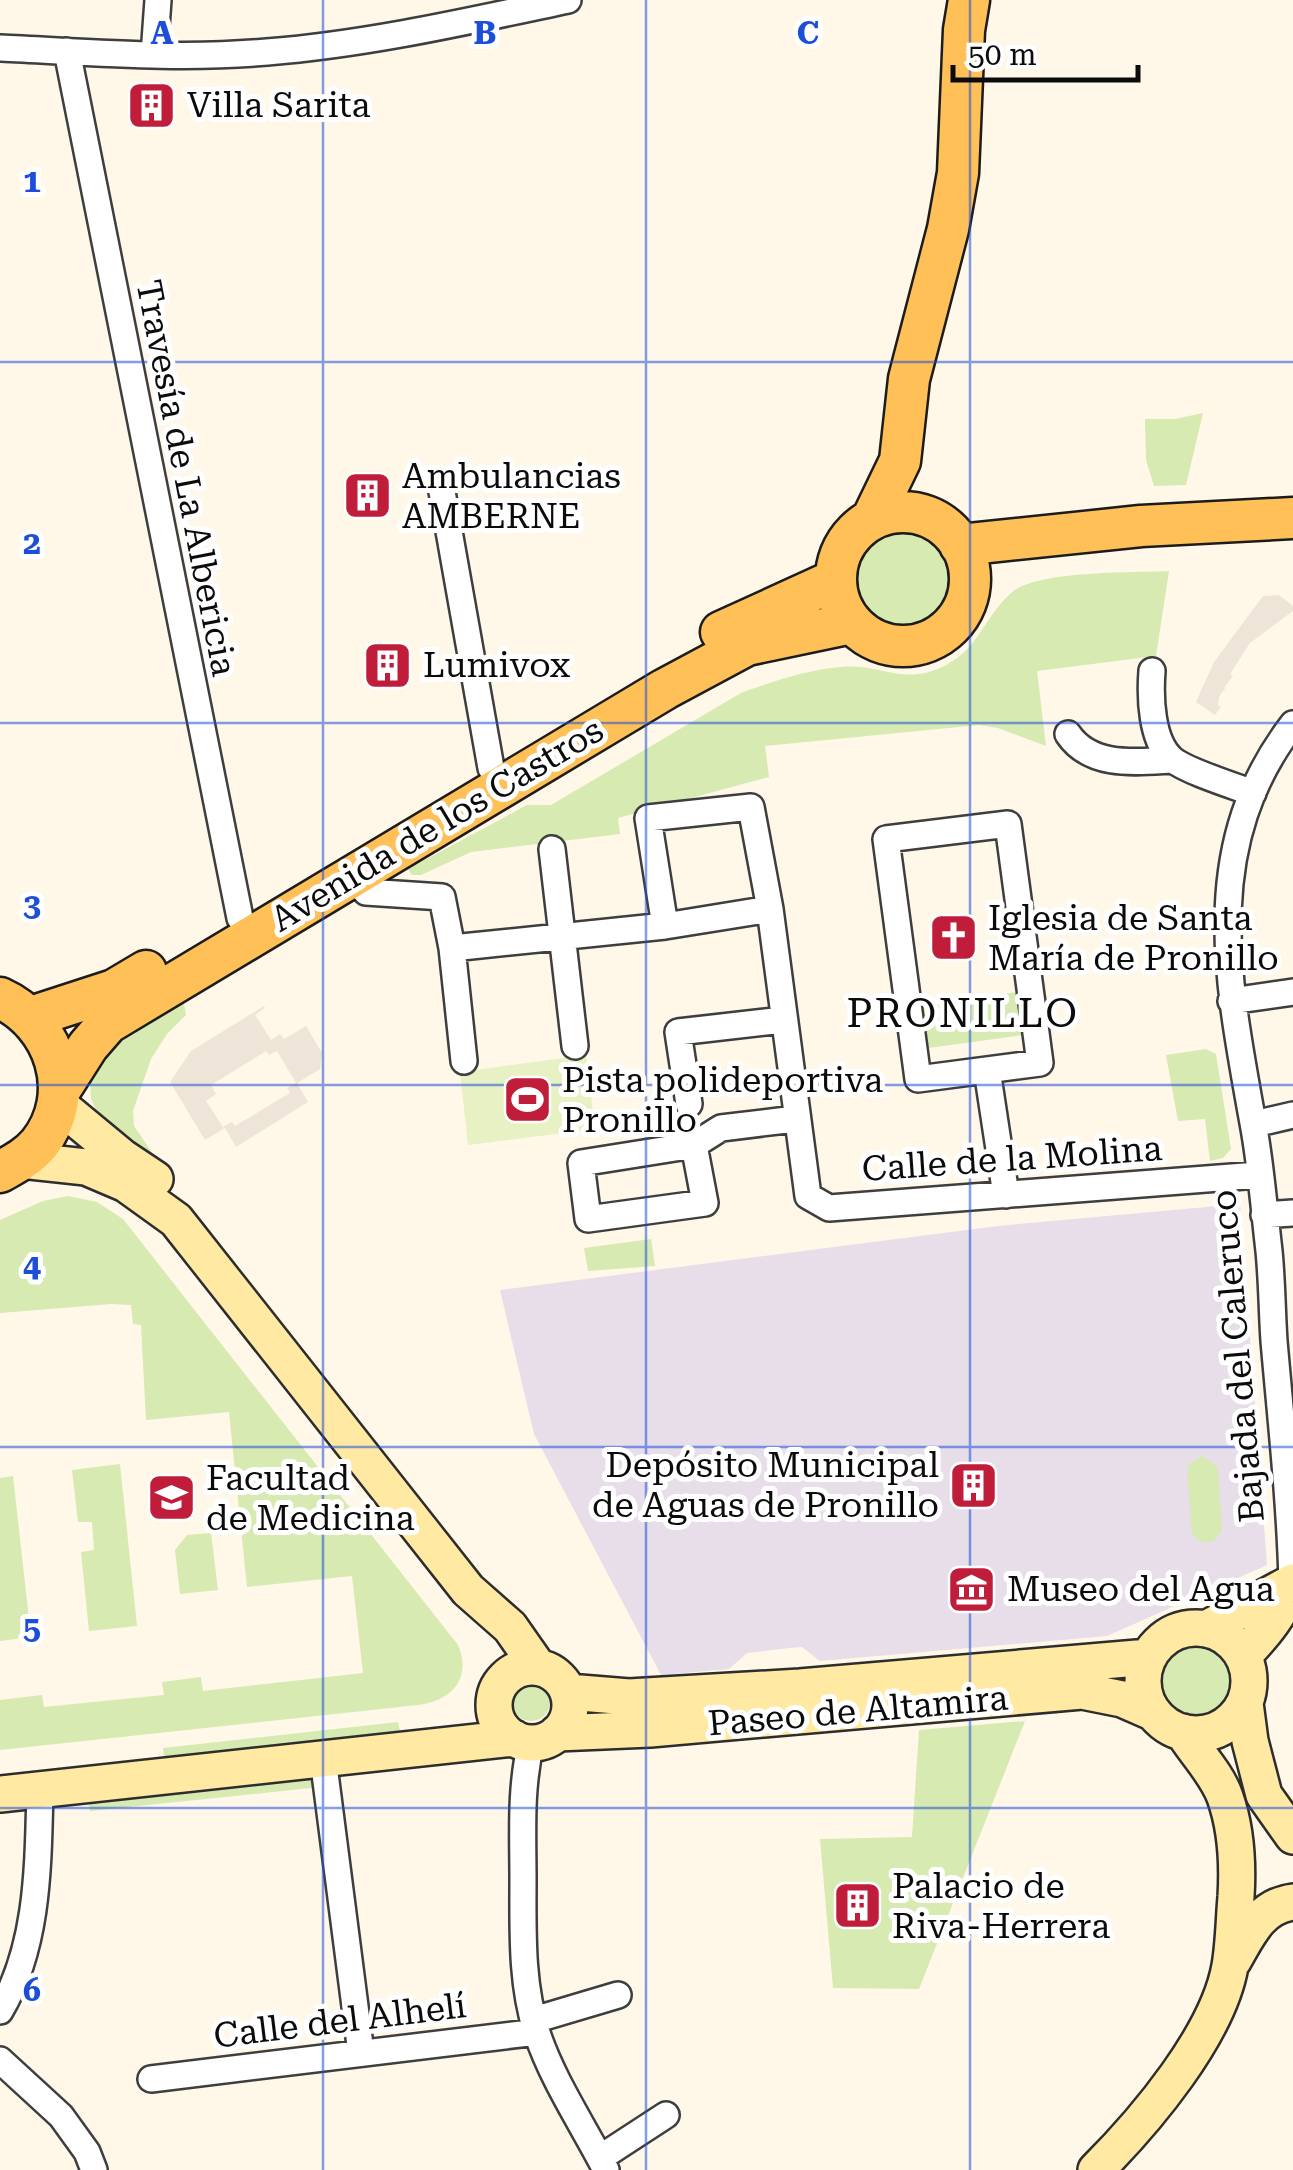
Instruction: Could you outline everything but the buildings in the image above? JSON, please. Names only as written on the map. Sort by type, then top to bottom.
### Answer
[{"type":"main road","points":[[872,520],[900,462],[909,379],[948,230],[958,174],[962,10]]},
{"type":"main road","points":[[900,462],[948,532],[968,564],[970,585],[966,604],[956,621],[941,634],[924,643],[885,644],[852,623],[840,603],[836,580],[845,544],[872,520],[893,513],[914,513],[948,532],[1293,518]]},
{"type":"main road","points":[[970,585],[1028,556],[1293,536]]},
{"type":"main road","name":"Avenida de los Castros","points":[[12,1001],[114,990],[703,640],[836,580]]},
{"type":"main road","name":"Avenida de los Castros","points":[[11,1166],[38,1145],[88,1046],[108,1023],[704,666],[747,645],[852,623]]},
{"type":"main road","points":[[12,1001],[53,1051],[59,1097],[98,1139],[154,1178],[167,1193],[176,1220]]},
{"type":"main road","points":[[11,1166],[86,1167],[126,1184],[176,1220],[468,1590],[510,1627],[538,1667],[561,1680],[568,1692],[569,1713],[534,1738],[498,1722],[499,1690],[468,1590]]},
{"type":"main road","points":[[1206,1628],[1292,1565]]},
{"type":"main road","points":[[1169,1723],[1208,1733],[1230,1723],[1246,1680],[1284,1605],[1292,1565]]},
{"type":"main road","points":[[1230,1968],[1237,1878],[1234,1838],[1224,1796],[1144,1686],[1149,1657],[1159,1643],[1189,1628],[1206,1628],[1228,1638],[1246,1680],[1250,1741],[1264,1795],[1293,1836]]},
{"type":"main road","points":[[1246,1680],[1293,1632]]},
{"type":"main road","name":"Paseo de Altamira","points":[[568,1692],[629,1697],[752,1690],[1149,1657]]},
{"type":"main road","points":[[428,1748],[468,1724],[520,1668],[538,1667]]},
{"type":"main road","name":"Paseo de Altamira","points":[[0,1794],[428,1748],[1082,1691],[1122,1699],[1169,1723]]},
{"type":"main road","points":[[1096,2170],[1144,2118],[1194,2048],[1230,1968],[1262,1915],[1293,1902]]},
{"type":"street","points":[[154,55],[158,0]]},
{"type":"street","points":[[0,48],[154,55],[262,53],[318,47],[568,0]]},
{"type":"street","name":"Travesía de La Albericia","points":[[67,52],[240,918]]},
{"type":"street","name":"Avenida de los Castros","points":[[442,486],[491,768]]},
{"type":"street","points":[[1152,671],[1150,700],[1156,730],[1172,760]]},
{"type":"street","name":"Bajada del Caleruco","points":[[1292,1565],[1264,1215],[1226,943],[1234,856],[1253,793],[1267,760],[1293,724]]},
{"type":"street","points":[[1068,734],[1078,749],[1121,763],[1172,760],[1253,793]]},
{"type":"street","name":"Calle de la Molina","points":[[665,926],[648,818],[751,807],[770,909],[808,1196],[830,1208],[1258,1174]]},
{"type":"street","points":[[1008,824],[1040,1063],[987,1070],[918,1079],[886,840],[1008,824]]},
{"type":"street","points":[[552,849],[575,1046]]},
{"type":"street","points":[[354,875],[366,892],[442,897],[452,948],[464,1061]]},
{"type":"street","points":[[452,948],[665,926],[770,909]]},
{"type":"street","points":[[1232,1001],[1293,992]]},
{"type":"street","points":[[690,1104],[678,1032],[784,1020]]},
{"type":"street","points":[[987,1070],[1006,1195]]},
{"type":"street","points":[[1254,1124],[1293,1115]]},
{"type":"street","points":[[694,1146],[705,1203],[588,1219],[582,1163],[694,1146],[722,1128],[796,1119]]},
{"type":"street","points":[[1264,1215],[1293,1213]]},
{"type":"street","points":[[534,1738],[524,1774],[522,1940],[536,2026],[566,2098],[603,2164],[666,2114]]},
{"type":"street","points":[[323,1758],[361,2053]]},
{"type":"street","points":[[0,2011],[19,1970],[33,1910],[40,1789]]},
{"type":"street","name":"Calle del Alhelí","points":[[151,2079],[536,2026],[618,1995]]},
{"type":"street","points":[[0,2060],[61,2116],[87,2152],[94,2170]]},
{"type":"shaded area","points":[[1279,595],[1293,606],[1293,611],[1250,643],[1230,674],[1233,676],[1224,688],[1227,691],[1219,697],[1221,707],[1215,715],[1196,702],[1214,662],[1263,596]]},
{"type":"shaded area","points":[[264,1006],[255,1015],[271,1040],[280,1034],[284,1039],[306,1026],[322,1053],[320,1069],[297,1083],[308,1102],[236,1147],[225,1128],[205,1140],[170,1082],[191,1051]],"holes":[[[266,1051],[269,1055],[277,1051],[296,1083],[287,1088],[290,1093],[235,1126],[232,1122],[223,1127],[206,1101],[216,1094],[211,1085]]]},
{"type":"shaded area","points":[[1240,1204],[1267,1565],[1107,1636],[820,1661],[802,1647],[789,1648],[747,1653],[729,1669],[661,1675],[534,1434],[500,1290],[998,1226]]},
{"type":"green space","points":[[1203,413],[1186,485],[1154,486],[1146,460],[1145,419],[1175,419]]},
{"type":"green space","points":[[905,533],[923,537],[938,547],[948,562],[952,580],[948,598],[938,613],[923,623],[905,627],[887,623],[872,613],[862,598],[858,580],[862,562],[872,547],[887,537]]},
{"type":"green space","points":[[1169,571],[1156,656],[1037,671],[1046,746],[979,725],[765,746],[769,777],[618,818],[620,834],[471,852],[421,875],[412,875],[408,869],[527,805],[551,805],[741,693],[784,678],[848,666],[903,674],[929,672],[958,658],[1001,604],[1023,586],[1062,576]]},
{"type":"green space","points":[[1017,992],[1023,1035],[921,1049],[915,1005]]},
{"type":"green space","points":[[178,999],[184,1004],[186,1015],[167,1034],[151,1059],[133,1111],[134,1126],[160,1164],[101,1121],[91,1099],[90,1080],[99,1053]]},
{"type":"green space","points":[[1206,1049],[1216,1054],[1231,1149],[1223,1158],[1210,1161],[1205,1119],[1178,1121],[1166,1055]]},
{"type":"green space","name":"Pista polideportiva Pronillo","points":[[586,1055],[595,1129],[468,1145],[460,1072]]},
{"type":"green space","points":[[68,1196],[97,1202],[123,1219],[458,1645],[462,1668],[449,1693],[418,1705],[0,1750],[0,1700],[42,1695],[44,1707],[164,1695],[162,1682],[201,1677],[203,1691],[363,1673],[352,1576],[247,1587],[229,1412],[146,1420],[141,1325],[133,1324],[131,1305],[0,1313],[0,1220],[43,1201]]},
{"type":"green space","points":[[651,1239],[655,1266],[588,1271],[584,1248]]},
{"type":"green space","points":[[1202,1456],[1218,1467],[1222,1530],[1208,1542],[1192,1534],[1187,1473],[1189,1464]]},
{"type":"green space","points":[[120,1464],[137,1626],[89,1631],[81,1552],[94,1550],[92,1522],[78,1522],[72,1470]]},
{"type":"green space","points":[[13,1476],[31,1637],[0,1641],[0,1478]]},
{"type":"green space","points":[[211,1533],[218,1590],[180,1594],[175,1550],[187,1535]]},
{"type":"green space","points":[[1196,1644],[1222,1655],[1233,1681],[1222,1707],[1196,1718],[1170,1707],[1159,1681],[1170,1655]]},
{"type":"green space","points":[[531,1683],[545,1688],[550,1702],[545,1716],[531,1721],[517,1716],[512,1702],[517,1688]]},
{"type":"green space","points":[[1025,1721],[919,1989],[833,1988],[820,1839],[912,1837],[919,1730]]},
{"type":"green space","points":[[398,1722],[400,1731],[164,1757],[163,1748]]},
{"type":"green space","points":[[317,1778],[320,1787],[90,1811],[89,1803]]},
{"type":"place","name":"Villa Sarita","points":[[152,105]]},
{"type":"place","name":"Ambulancias AMBERNE","points":[[367,496]]},
{"type":"place","name":"Lumivox","points":[[388,665]]},
{"type":"place","name":"Iglesia de Santa María de Pronillo","points":[[953,938]]},
{"type":"place","name":"Pista polideportiva Pronillo","points":[[527,1100]]},
{"type":"place","name":"Depósito Municipal de Aguas de Pronillo","points":[[974,1485]]},
{"type":"place","name":"Facultad de Medicina","points":[[171,1498]]},
{"type":"place","name":"Museo del Agua","points":[[972,1589]]},
{"type":"place","name":"Palacio de Riva-Herrera","points":[[857,1906]]},
{"type":"district","name":"PRONILLO","points":[[963,1013]]}]
